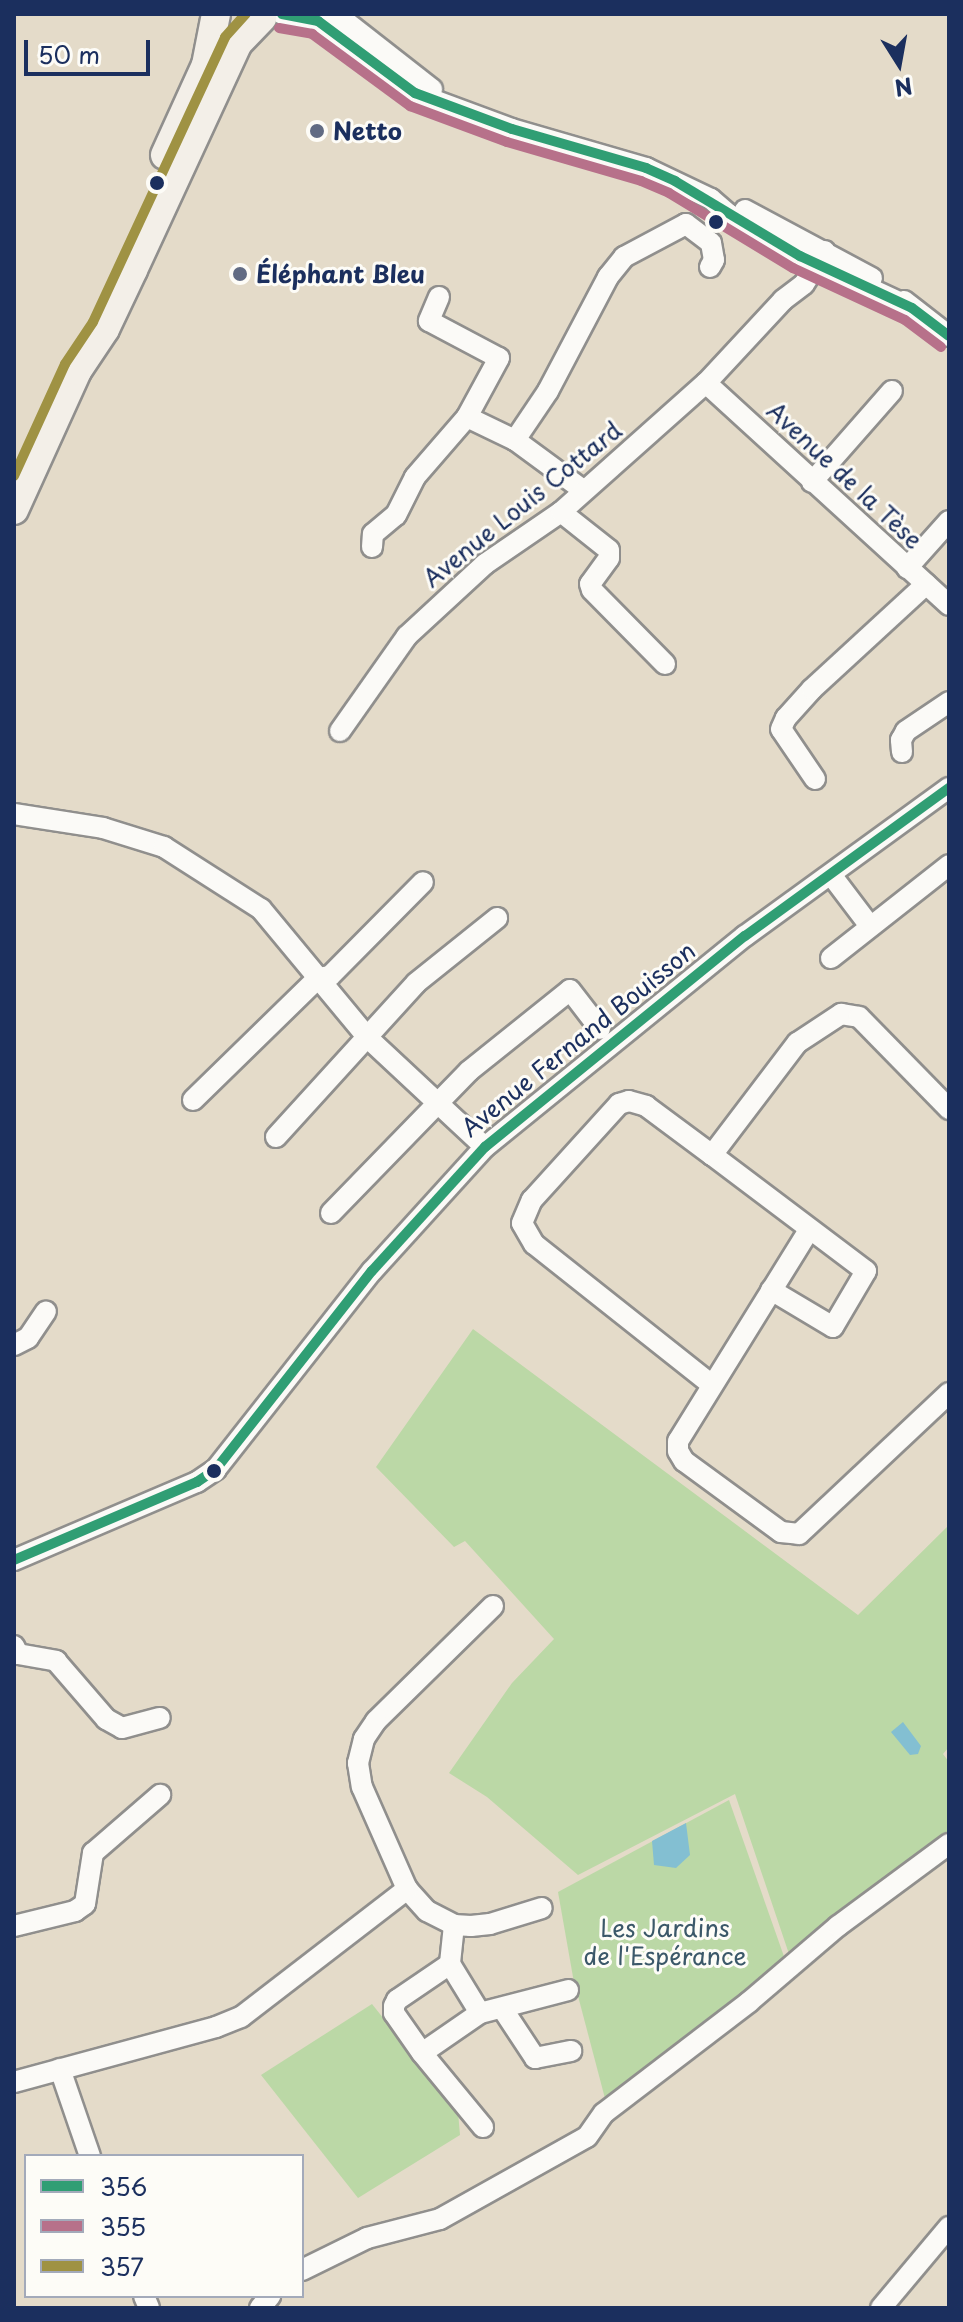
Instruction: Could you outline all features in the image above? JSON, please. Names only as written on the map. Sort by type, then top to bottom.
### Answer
[{"type":"main road","points":[[14,510],[80,366],[105,329],[125,266],[206,65],[216,14]]},
{"type":"main road","points":[[137,239],[238,43],[265,15]]},
{"type":"street","points":[[336,14],[455,106]]},
{"type":"street","points":[[265,15],[318,21],[415,93],[512,129],[646,168],[711,199],[728,214],[813,253],[912,308],[949,336]]},
{"type":"street","points":[[515,440],[548,391],[608,277],[624,257],[686,224],[711,243],[714,260],[710,267]]},
{"type":"street","name":"Avenue Louis Cottard","points":[[340,731],[407,636],[485,564],[561,512],[706,383],[787,296],[813,253]]},
{"type":"street","points":[[372,547],[373,534],[396,515],[415,477],[467,417],[499,358],[429,321],[439,297]]},
{"type":"street","name":"Avenue de la Tèse","points":[[706,383],[949,605]]},
{"type":"street","points":[[812,482],[892,391]]},
{"type":"street","points":[[467,417],[515,440],[583,490]]},
{"type":"street","points":[[561,512],[609,550],[609,558],[590,584],[592,590],[665,664]]},
{"type":"street","points":[[907,568],[949,521]]},
{"type":"street","points":[[815,779],[781,729],[786,718],[812,689],[926,584]]},
{"type":"street","points":[[902,752],[901,740],[906,731],[949,702]]},
{"type":"street","name":"Avenue Fernand Bouisson","points":[[14,1560],[197,1482],[216,1469],[233,1452],[372,1271],[485,1147],[745,936],[832,876],[949,788]]},
{"type":"street","points":[[14,814],[103,828],[164,847],[261,909],[369,1039],[485,1147]]},
{"type":"street","points":[[831,958],[949,865]]},
{"type":"street","points":[[832,876],[870,926]]},
{"type":"street","points":[[193,1100],[318,978],[330,976],[423,882]]},
{"type":"street","points":[[276,1137],[369,1039],[416,983],[497,918]]},
{"type":"street","points":[[331,1213],[469,1071],[570,990],[600,1029]]},
{"type":"street","points":[[712,1155],[788,1053],[841,1014],[865,1020],[949,1109]]},
{"type":"street","points":[[712,1385],[526,1236],[522,1223],[532,1200],[619,1104],[629,1101],[646,1106],[866,1271],[833,1327],[771,1290]]},
{"type":"street","points":[[809,1230],[678,1441],[678,1451],[684,1461],[789,1535],[799,1534],[949,1393]]},
{"type":"street","points":[[14,1345],[28,1338],[46,1311]]},
{"type":"street","points":[[493,1606],[376,1721],[364,1739],[358,1763],[362,1787],[407,1889],[427,1911],[454,1925],[490,1924],[542,1908]]},
{"type":"street","points":[[14,1646],[18,1654],[56,1661],[106,1719],[122,1728],[160,1718]]},
{"type":"street","points":[[14,1926],[75,1911],[85,1904],[93,1853],[160,1795]]},
{"type":"street","points":[[304,2269],[367,2238],[440,2219],[587,2137],[604,2113],[749,2002],[838,1926],[949,1844]]},
{"type":"street","points":[[14,2082],[216,2027],[241,2017],[407,1889]]},
{"type":"street","points":[[454,1925],[450,1964],[480,2013]]},
{"type":"street","points":[[450,1964],[397,2000],[394,2013],[422,2053],[483,2127]]},
{"type":"street","points":[[422,2053],[480,2013],[568,1990]]},
{"type":"street","points":[[502,2008],[535,2058],[571,2051]]},
{"type":"street","points":[[60,2069],[89,2154]]},
{"type":"street","points":[[881,2308],[949,2227]]},
{"type":"green space","points":[[473,1329],[858,1615],[949,1525],[949,1747],[943,1754],[949,1762],[949,1832],[938,1846],[789,1954],[735,1794],[578,1875],[487,1797],[449,1773],[512,1683],[554,1639],[465,1541],[454,1547],[376,1467]]},
{"type":"green space","name":"Les Jardins de l'Espérance","points":[[729,1800],[787,1965],[607,2106],[573,1977],[558,1892]]},
{"type":"green space","points":[[372,2004],[458,2112],[460,2135],[358,2198],[261,2075]]},
{"type":"water","points":[[903,1722],[921,1746],[918,1754],[910,1755],[891,1732]]},
{"type":"water","points":[[686,1823],[690,1855],[676,1868],[654,1865],[652,1841]]},
{"type":"transit line","name":"357","points":[[14,476],[65,364],[93,322],[225,37],[246,14]]},
{"type":"transit line","name":"356","points":[[282,14],[318,21],[415,93],[512,129],[646,168],[675,181],[800,256],[912,308],[949,336]]},
{"type":"transit line","name":"355","points":[[279,28],[312,34],[410,106],[507,142],[641,181],[669,193],[793,268],[905,320],[941,347]]},
{"type":"transit line","name":"356","points":[[14,1560],[197,1482],[216,1469],[372,1271],[485,1147],[745,936],[949,788]]},
{"type":"place","name":"Netto","points":[[317,131]]},
{"type":"place","name":"Éléphant Bleu","points":[[240,274]]}]
